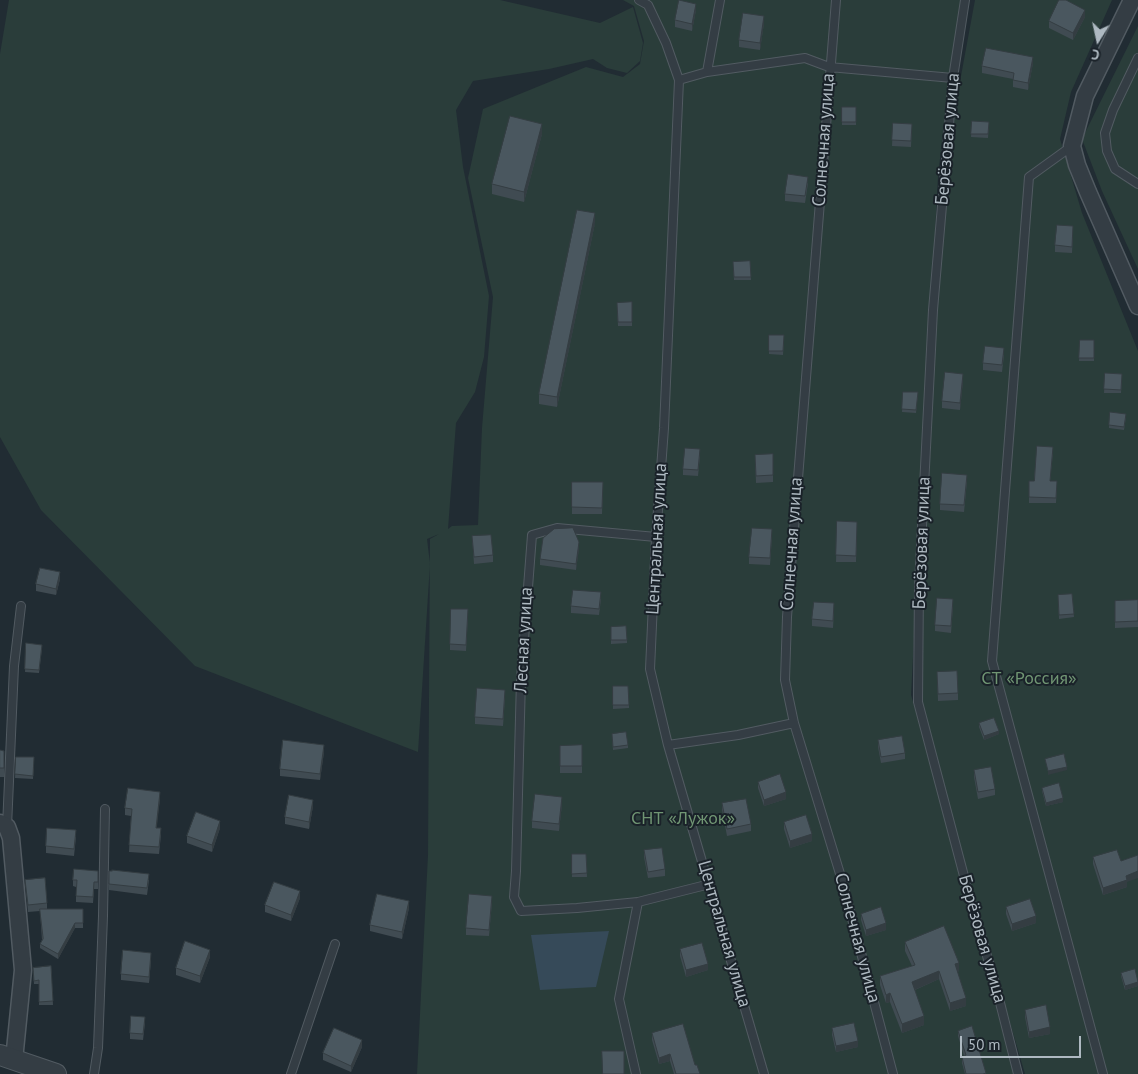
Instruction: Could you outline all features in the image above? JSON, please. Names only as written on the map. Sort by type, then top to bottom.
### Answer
[{"type":"street","points":[[1132,0],[1085,96],[1072,146],[1077,165],[1088,192],[1138,306]]},
{"type":"street","points":[[4,825],[11,838],[22,970],[7,1057],[56,1074]]},
{"type":"lane","name":"Центральная улица","points":[[639,0],[649,2],[679,80],[664,428],[656,537],[650,669],[668,745],[764,1074]]},
{"type":"lane","points":[[707,72],[720,0]]},
{"type":"lane","name":"Солнечная улица","points":[[836,0],[787,617],[785,680],[794,723],[841,877],[893,1074]]},
{"type":"lane","name":"Берёзовая улица","points":[[965,0],[953,78],[933,310],[919,584],[918,702],[1018,1074]]},
{"type":"lane","points":[[679,80],[707,72],[805,58],[830,67],[953,78]]},
{"type":"lane","points":[[1138,58],[1113,110],[1105,133],[1107,151],[1115,169],[1138,184]]},
{"type":"lane","points":[[1072,146],[1029,176],[992,661],[1103,1074]]},
{"type":"lane","name":"Лесная улица","points":[[638,902],[521,911],[514,897],[522,679],[532,535],[558,528],[656,537]]},
{"type":"lane","points":[[4,825],[14,666],[21,606]]},
{"type":"lane","points":[[668,745],[738,735],[794,723]]},
{"type":"lane","points":[[94,1074],[98,1048],[105,809]]},
{"type":"lane","points":[[636,1074],[619,999],[638,902],[710,884]]},
{"type":"lane","points":[[291,1074],[335,944]]},
{"type":"green space","name":"СНТ «Лужок»","points":[[9,0],[500,0],[600,23],[633,7],[643,43],[640,61],[627,73],[607,68],[593,59],[549,69],[473,81],[456,110],[463,167],[489,296],[484,357],[475,392],[456,423],[448,529],[452,526],[478,525],[482,428],[493,297],[468,178],[483,109],[586,67],[623,77],[640,64],[644,41],[634,6],[623,0],[965,0],[946,107],[938,176],[911,695],[1014,1074],[417,1074],[428,855],[430,567],[418,752],[195,666],[41,510],[0,437],[0,54]],"holes":[[[439,534],[430,539],[430,563],[427,539]]]},
{"type":"green space","name":"СТ «Россия»","points":[[975,0],[1112,0],[1071,92],[1060,139],[1082,213],[1138,351],[1138,1074],[1025,1074],[976,906],[919,694],[941,221],[952,125]]},
{"type":"green space","points":[[1138,26],[1138,269],[1102,191],[1082,139]]},
{"type":"water","points":[[609,931],[596,987],[540,990],[531,935]]},
{"type":"building","points":[[679,0],[696,4],[692,24],[675,20]]},
{"type":"building","points":[[1059,0],[1066,0],[1085,10],[1073,33],[1049,21]]},
{"type":"building","points":[[743,13],[764,16],[760,43],[739,40]]},
{"type":"building","points":[[986,48],[1033,57],[1028,83],[1013,80],[1014,73],[982,66]]},
{"type":"building","points":[[842,107],[856,107],[856,122],[842,122]]},
{"type":"building","points":[[510,116],[542,124],[524,192],[492,184]]},
{"type":"building","points":[[972,121],[989,122],[988,134],[971,134]]},
{"type":"building","points":[[893,123],[912,124],[911,141],[892,140]]},
{"type":"building","points":[[788,174],[808,177],[805,196],[785,194]]},
{"type":"building","points":[[577,210],[595,213],[557,397],[539,394]]},
{"type":"building","points":[[1057,225],[1073,226],[1072,247],[1055,245]]},
{"type":"building","points":[[750,261],[751,277],[734,277],[733,262]]},
{"type":"building","points":[[632,302],[632,322],[618,322],[617,303]]},
{"type":"building","points":[[769,335],[784,335],[783,351],[769,351]]},
{"type":"building","points":[[1080,340],[1094,340],[1094,358],[1079,358]]},
{"type":"building","points":[[985,346],[1004,348],[1002,365],[983,363]]},
{"type":"building","points":[[945,372],[963,374],[960,403],[942,401]]},
{"type":"building","points":[[1105,373],[1122,374],[1121,390],[1104,389]]},
{"type":"building","points":[[903,392],[918,392],[916,410],[902,409]]},
{"type":"building","points":[[1110,412],[1126,414],[1124,427],[1109,425]]},
{"type":"building","points":[[1037,446],[1053,447],[1050,481],[1057,481],[1056,498],[1029,497],[1029,481],[1034,481]]},
{"type":"building","points":[[685,448],[700,449],[698,470],[683,469]]},
{"type":"building","points":[[773,454],[773,475],[756,476],[755,455]]},
{"type":"building","points":[[942,473],[967,475],[964,505],[940,504]]},
{"type":"building","points":[[572,482],[603,482],[602,508],[572,507]]},
{"type":"building","points":[[837,521],[857,522],[856,556],[836,555]]},
{"type":"building","points":[[573,528],[579,542],[576,564],[540,559],[543,538],[554,529]]},
{"type":"building","points":[[752,528],[772,529],[770,558],[749,557]]},
{"type":"building","points":[[491,535],[493,555],[474,557],[472,536]]},
{"type":"building","points":[[40,568],[60,572],[56,589],[36,584]]},
{"type":"building","points":[[573,590],[601,592],[599,609],[571,606]]},
{"type":"building","points":[[1072,594],[1074,614],[1059,615],[1058,595]]},
{"type":"building","points":[[937,598],[953,599],[951,626],[935,625]]},
{"type":"building","points":[[1138,600],[1138,621],[1115,622],[1115,601]]},
{"type":"building","points":[[814,602],[834,603],[833,621],[812,619]]},
{"type":"building","points":[[451,609],[468,609],[466,645],[450,644]]},
{"type":"building","points":[[626,626],[627,640],[611,640],[611,627]]},
{"type":"building","points":[[26,643],[42,645],[39,670],[25,669]]},
{"type":"building","points":[[957,671],[958,693],[938,694],[937,672]]},
{"type":"building","points":[[613,686],[628,686],[629,705],[613,705]]},
{"type":"building","points":[[477,688],[505,690],[503,719],[475,717]]},
{"type":"building","points":[[994,718],[999,731],[984,736],[979,723]]},
{"type":"building","points":[[626,732],[628,745],[613,747],[612,734]]},
{"type":"building","points":[[902,736],[905,753],[881,757],[878,740]]},
{"type":"building","points":[[283,740],[324,745],[320,774],[280,769]]},
{"type":"building","points":[[582,745],[582,766],[560,766],[560,746]]},
{"type":"building","points":[[0,750],[4,751],[4,768],[0,768]]},
{"type":"building","points":[[1064,754],[1067,767],[1048,771],[1045,759]]},
{"type":"building","points":[[16,757],[34,757],[33,776],[15,774]]},
{"type":"building","points":[[991,767],[995,789],[978,792],[974,770]]},
{"type":"building","points":[[780,774],[786,792],[764,800],[758,782]]},
{"type":"building","points":[[1059,783],[1063,798],[1046,803],[1042,788]]},
{"type":"building","points":[[128,788],[160,792],[156,828],[161,828],[159,847],[129,845],[132,809],[125,808]]},
{"type":"building","points":[[535,794],[562,797],[559,824],[532,821]]},
{"type":"building","points":[[289,795],[313,800],[309,822],[285,817]]},
{"type":"building","points":[[746,799],[751,824],[727,829],[722,803]]},
{"type":"building","points":[[196,812],[220,821],[212,845],[187,836]]},
{"type":"building","points":[[806,815],[812,834],[790,841],[784,822]]},
{"type":"building","points":[[47,828],[76,830],[74,849],[46,846]]},
{"type":"building","points":[[662,848],[665,869],[648,872],[644,850]]},
{"type":"building","points":[[1117,850],[1121,861],[1138,855],[1138,871],[1126,876],[1127,880],[1103,888],[1093,857]]},
{"type":"building","points":[[572,854],[586,854],[587,873],[572,874]]},
{"type":"building","points":[[74,869],[98,871],[98,882],[94,882],[93,897],[76,896],[77,880],[73,880]]},
{"type":"building","points":[[109,871],[149,874],[147,888],[109,884]]},
{"type":"building","points":[[45,878],[47,903],[28,905],[25,880]]},
{"type":"building","points":[[274,882],[300,891],[291,915],[265,905]]},
{"type":"building","points":[[377,894],[409,901],[402,932],[370,925]]},
{"type":"building","points":[[469,894],[492,896],[489,930],[466,928]]},
{"type":"building","points":[[1030,899],[1036,916],[1012,924],[1006,907]]},
{"type":"building","points":[[881,907],[886,923],[866,930],[861,914]]},
{"type":"building","points":[[40,909],[83,909],[83,923],[75,923],[58,954],[40,944],[43,939]]},
{"type":"building","points":[[944,926],[959,963],[955,964],[966,998],[950,1003],[939,971],[912,982],[924,1016],[902,1024],[890,993],[886,995],[880,976],[915,965],[905,942]]},
{"type":"building","points":[[185,941],[210,950],[200,976],[176,968]]},
{"type":"building","points":[[702,943],[708,964],[686,970],[680,949]]},
{"type":"building","points":[[123,950],[151,953],[149,977],[121,974]]},
{"type":"building","points":[[51,966],[53,1001],[39,1002],[39,980],[34,981],[33,968]]},
{"type":"building","points":[[1135,969],[1138,982],[1125,986],[1121,973]]},
{"type":"building","points":[[1046,1005],[1050,1027],[1029,1032],[1025,1010]]},
{"type":"building","points":[[131,1016],[145,1017],[143,1034],[130,1033]]},
{"type":"building","points":[[854,1023],[858,1041],[836,1046],[832,1028]]},
{"type":"building","points":[[683,1024],[695,1065],[697,1065],[700,1074],[676,1074],[670,1054],[659,1058],[652,1033]]},
{"type":"building","points":[[972,1026],[986,1073],[983,1074],[966,1074],[962,1057],[966,1055],[958,1031]]},
{"type":"building","points":[[334,1028],[362,1040],[351,1066],[323,1053]]},
{"type":"building","points":[[602,1051],[624,1051],[624,1074],[603,1074]]}]
